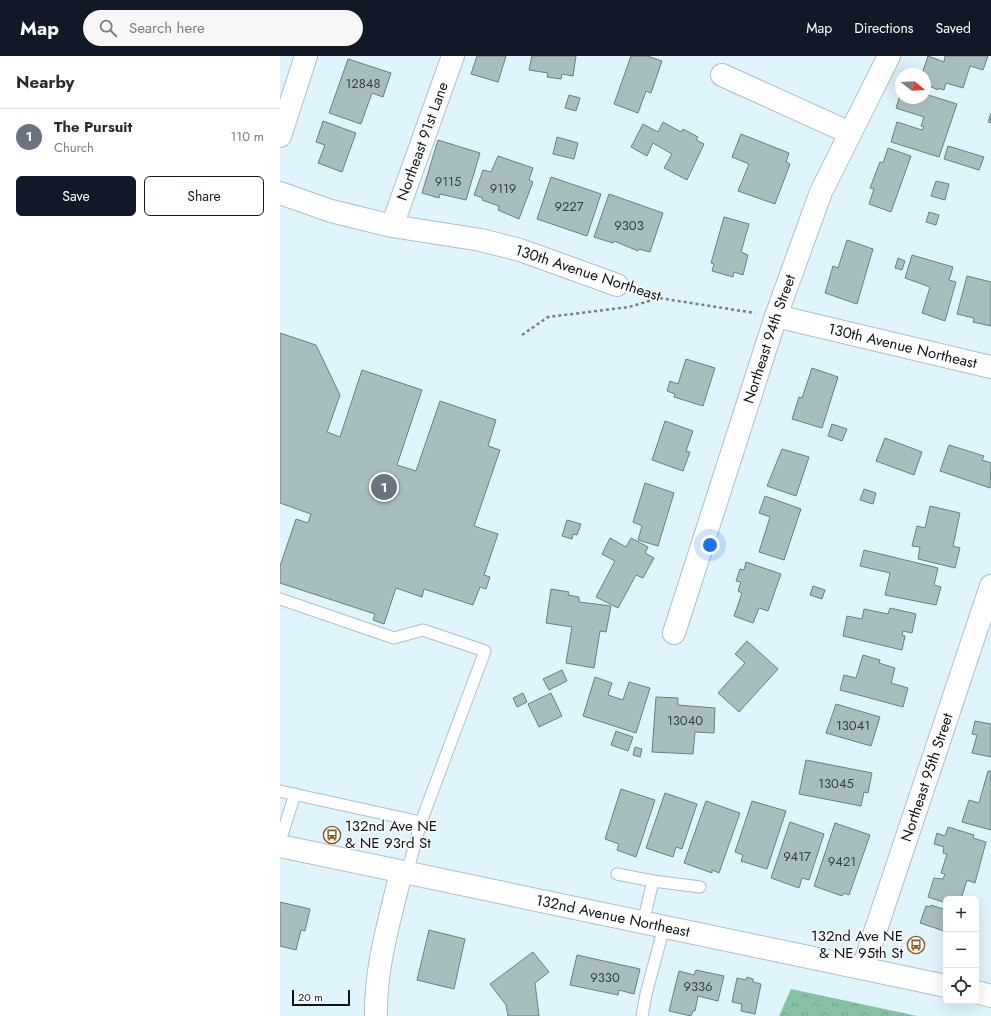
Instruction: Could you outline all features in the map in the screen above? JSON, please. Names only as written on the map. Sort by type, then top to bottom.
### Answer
[{"type":"street","points":[[280,136],[306,56]]},
{"type":"street","name":"Northeast 91st Lane","points":[[392,226],[453,56]]},
{"type":"street","name":"Northeast 94th Street","points":[[674,632],[776,316],[821,192],[889,56]]},
{"type":"street","points":[[722,75],[850,133]]},
{"type":"street","name":"130th Avenue Northeast","points":[[280,194],[331,211],[392,226],[481,240],[520,250],[617,285]]},
{"type":"street","name":"130th Avenue Northeast","points":[[776,316],[991,367]]},
{"type":"street","name":"Northeast 95th Street","points":[[863,968],[991,586]]},
{"type":"street","name":"132nd Avenue Northeast","points":[[280,846],[943,985]]},
{"type":"street","points":[[376,1016],[377,979],[384,940],[404,872]]},
{"type":"street","points":[[979,993],[991,996]]},
{"type":"lane","points":[[280,599],[394,638],[423,630],[485,651],[421,822],[404,872]]},
{"type":"lane","points":[[280,791],[421,822]]},
{"type":"lane","points":[[280,841],[295,794]]},
{"type":"lane","points":[[618,874],[653,881],[700,887]]},
{"type":"lane","points":[[643,923],[653,881]]},
{"type":"lane","points":[[642,1016],[646,994],[664,927]]},
{"type":"path","name":"130th Avenue Northeast","points":[[617,285],[659,298],[776,316]]},
{"type":"path","points":[[522,335],[548,316],[629,307],[659,298]]},
{"type":"green space","points":[[791,989],[917,1016],[779,1016]]},
{"type":"building","points":[[477,56],[506,56],[498,82],[471,74]]},
{"type":"building","points":[[532,56],[576,56],[573,76],[562,74],[561,79],[547,77],[548,73],[529,70]]},
{"type":"building","points":[[631,56],[647,56],[662,61],[651,93],[646,91],[638,113],[614,104]]},
{"type":"building","points":[[928,56],[944,62],[945,56],[988,56],[983,70],[970,66],[963,88],[946,83],[944,90],[938,88],[938,90],[931,87],[931,68],[924,68]]},
{"type":"building","points":[[348,59],[391,73],[383,97],[372,93],[361,124],[329,113]]},
{"type":"building","points":[[569,95],[580,98],[576,111],[565,108]]},
{"type":"building","points":[[931,96],[957,104],[939,157],[891,142],[897,122],[922,130],[924,127],[921,126],[924,117],[896,108],[897,104],[931,104]]},
{"type":"building","points":[[991,113],[991,123],[988,122]]},
{"type":"building","points":[[323,121],[356,133],[342,172],[318,163],[325,145],[316,142]]},
{"type":"building","points":[[663,122],[681,132],[683,129],[698,137],[696,140],[704,144],[687,180],[664,168],[672,154],[653,143],[647,156],[631,147],[643,124],[658,132]]},
{"type":"building","points":[[741,134],[789,153],[786,162],[790,164],[775,204],[738,191],[749,164],[732,157]]},
{"type":"building","points":[[557,137],[578,143],[574,159],[553,154]]},
{"type":"building","points":[[438,140],[480,153],[466,200],[440,194],[439,198],[422,193]]},
{"type":"building","points":[[948,146],[984,157],[979,170],[944,159]]},
{"type":"building","points":[[888,148],[911,156],[891,212],[869,204],[874,189],[870,188],[880,162],[883,163]]},
{"type":"building","points":[[498,156],[533,168],[529,180],[533,182],[519,219],[498,210],[499,206],[482,200],[483,198],[474,195],[483,170],[491,172]]},
{"type":"building","points":[[551,177],[601,194],[587,236],[537,219]]},
{"type":"building","points":[[936,181],[949,184],[945,200],[931,196]]},
{"type":"building","points":[[609,194],[663,213],[650,252],[639,249],[638,251],[614,241],[613,243],[594,237]]},
{"type":"building","points":[[929,212],[939,215],[936,225],[926,222]]},
{"type":"building","points":[[724,217],[749,224],[741,252],[748,255],[743,275],[734,272],[733,277],[712,271],[714,264],[711,263]]},
{"type":"building","points":[[847,240],[873,249],[857,304],[825,293],[833,266],[838,268]]},
{"type":"building","points":[[912,255],[953,267],[949,280],[956,282],[945,321],[922,313],[930,287],[905,278]]},
{"type":"building","points":[[898,258],[905,261],[902,270],[895,268]]},
{"type":"building","points":[[967,276],[991,282],[991,326],[973,322],[974,318],[957,314]]},
{"type":"building","points":[[280,333],[316,345],[340,395],[327,432],[340,437],[362,370],[422,390],[397,465],[416,471],[440,401],[496,420],[488,446],[500,450],[474,526],[498,534],[484,575],[490,577],[486,589],[480,587],[473,605],[424,589],[422,597],[396,588],[384,624],[373,620],[375,614],[280,583],[280,566],[296,519],[308,523],[311,514],[280,503]]},
{"type":"building","points":[[686,359],[715,368],[703,406],[674,397],[675,394],[667,391],[670,381],[678,384]]},
{"type":"building","points":[[812,368],[838,377],[822,428],[792,419],[799,397],[802,398]]},
{"type":"building","points":[[665,421],[693,431],[686,451],[690,452],[683,471],[652,460]]},
{"type":"building","points":[[832,424],[847,429],[842,441],[828,436]]},
{"type":"building","points":[[885,438],[922,452],[914,475],[876,461]]},
{"type":"building","points":[[949,445],[984,456],[982,460],[991,463],[990,488],[940,471]]},
{"type":"building","points":[[782,449],[809,457],[796,496],[767,486]]},
{"type":"building","points":[[645,483],[674,493],[658,546],[638,540],[642,526],[633,522]]},
{"type":"building","points":[[864,489],[876,493],[873,504],[860,500]]},
{"type":"building","points":[[765,496],[801,509],[784,560],[759,552],[770,517],[759,513]]},
{"type":"building","points":[[930,506],[960,513],[953,546],[960,548],[955,568],[918,559],[920,547],[912,546],[917,526],[925,528]]},
{"type":"building","points":[[567,520],[581,524],[577,535],[573,534],[572,539],[562,536]]},
{"type":"building","points":[[610,538],[626,547],[631,538],[648,547],[645,553],[654,558],[643,578],[636,575],[618,608],[596,597],[615,561],[602,554]]},
{"type":"building","points":[[864,550],[938,568],[934,585],[941,587],[936,605],[885,595],[890,573],[860,566]]},
{"type":"building","points":[[746,562],[781,574],[768,611],[759,608],[753,623],[734,616],[742,593],[738,591],[741,582],[736,581],[740,569],[744,570]]},
{"type":"building","points":[[813,586],[825,590],[822,599],[810,595]]},
{"type":"building","points":[[551,589],[569,592],[568,595],[579,597],[579,602],[611,606],[606,632],[600,631],[594,668],[566,663],[572,627],[546,623]]},
{"type":"building","points":[[890,608],[916,614],[912,633],[903,631],[902,635],[905,636],[902,650],[843,636],[847,616],[862,619],[864,609],[888,614]]},
{"type":"building","points":[[747,641],[778,669],[739,712],[718,693],[745,663],[735,654]]},
{"type":"building","points":[[863,655],[880,660],[879,663],[895,668],[891,683],[908,688],[903,707],[840,690],[844,675],[856,678]]},
{"type":"building","points":[[562,670],[567,681],[549,690],[543,679]]},
{"type":"building","points":[[595,677],[612,683],[608,695],[623,700],[629,682],[650,688],[636,733],[583,716]]},
{"type":"building","points":[[523,693],[527,702],[517,707],[513,698]]},
{"type":"building","points":[[551,693],[562,716],[539,727],[528,704]]},
{"type":"building","points":[[656,697],[678,698],[678,705],[715,708],[714,733],[695,732],[693,754],[652,752]]},
{"type":"building","points":[[836,704],[880,717],[871,746],[826,733]]},
{"type":"building","points":[[975,721],[991,724],[991,757],[972,753],[977,735],[972,734]]},
{"type":"building","points":[[616,731],[633,737],[628,751],[611,745]]},
{"type":"building","points":[[635,747],[642,749],[640,757],[633,755]]},
{"type":"building","points":[[806,760],[872,773],[868,793],[864,792],[861,806],[799,794]]},
{"type":"building","points":[[988,771],[991,771],[991,830],[962,822],[969,800],[979,803]]},
{"type":"building","points":[[621,789],[655,800],[636,857],[617,850],[619,844],[605,839]]},
{"type":"building","points":[[665,793],[697,804],[682,849],[676,847],[673,857],[646,848]]},
{"type":"building","points":[[706,801],[740,813],[719,873],[712,870],[712,873],[684,863]]},
{"type":"building","points":[[752,801],[786,811],[767,869],[741,861],[743,855],[735,852]]},
{"type":"building","points":[[790,822],[824,834],[809,880],[802,878],[799,888],[771,878]]},
{"type":"building","points":[[835,823],[870,835],[849,895],[844,893],[842,896],[814,886]]},
{"type":"building","points":[[948,827],[974,835],[973,838],[986,842],[975,883],[967,880],[962,896],[943,896],[943,902],[928,897],[934,878],[943,879],[945,874],[941,873],[947,854],[943,853],[944,847],[934,844],[937,833],[945,836]]},
{"type":"building","points":[[280,902],[310,909],[305,931],[301,930],[296,950],[280,946]]},
{"type":"building","points":[[931,905],[943,909],[943,931],[920,923],[926,906],[930,907]]},
{"type":"building","points":[[429,930],[465,939],[454,989],[417,980]]},
{"type":"building","points":[[533,952],[549,972],[535,983],[539,1016],[508,1016],[506,1005],[490,984]]},
{"type":"building","points":[[577,955],[640,969],[634,994],[619,990],[618,995],[570,985]]},
{"type":"building","points":[[696,970],[724,976],[718,1001],[698,996],[695,1011],[693,1011],[691,1016],[669,1011],[679,971],[694,975]]},
{"type":"building","points":[[747,977],[753,979],[753,982],[761,984],[755,1014],[741,1011],[742,1004],[732,1002],[737,978],[746,980]]},
{"type":"place","name":"The Pursuit","points":[[384,487]]},
{"type":"place","name":"132nd Ave NE & NE 93rd St","points":[[332,835]]},
{"type":"place","name":"132nd Ave NE & NE 95th St","points":[[916,945]]}]
